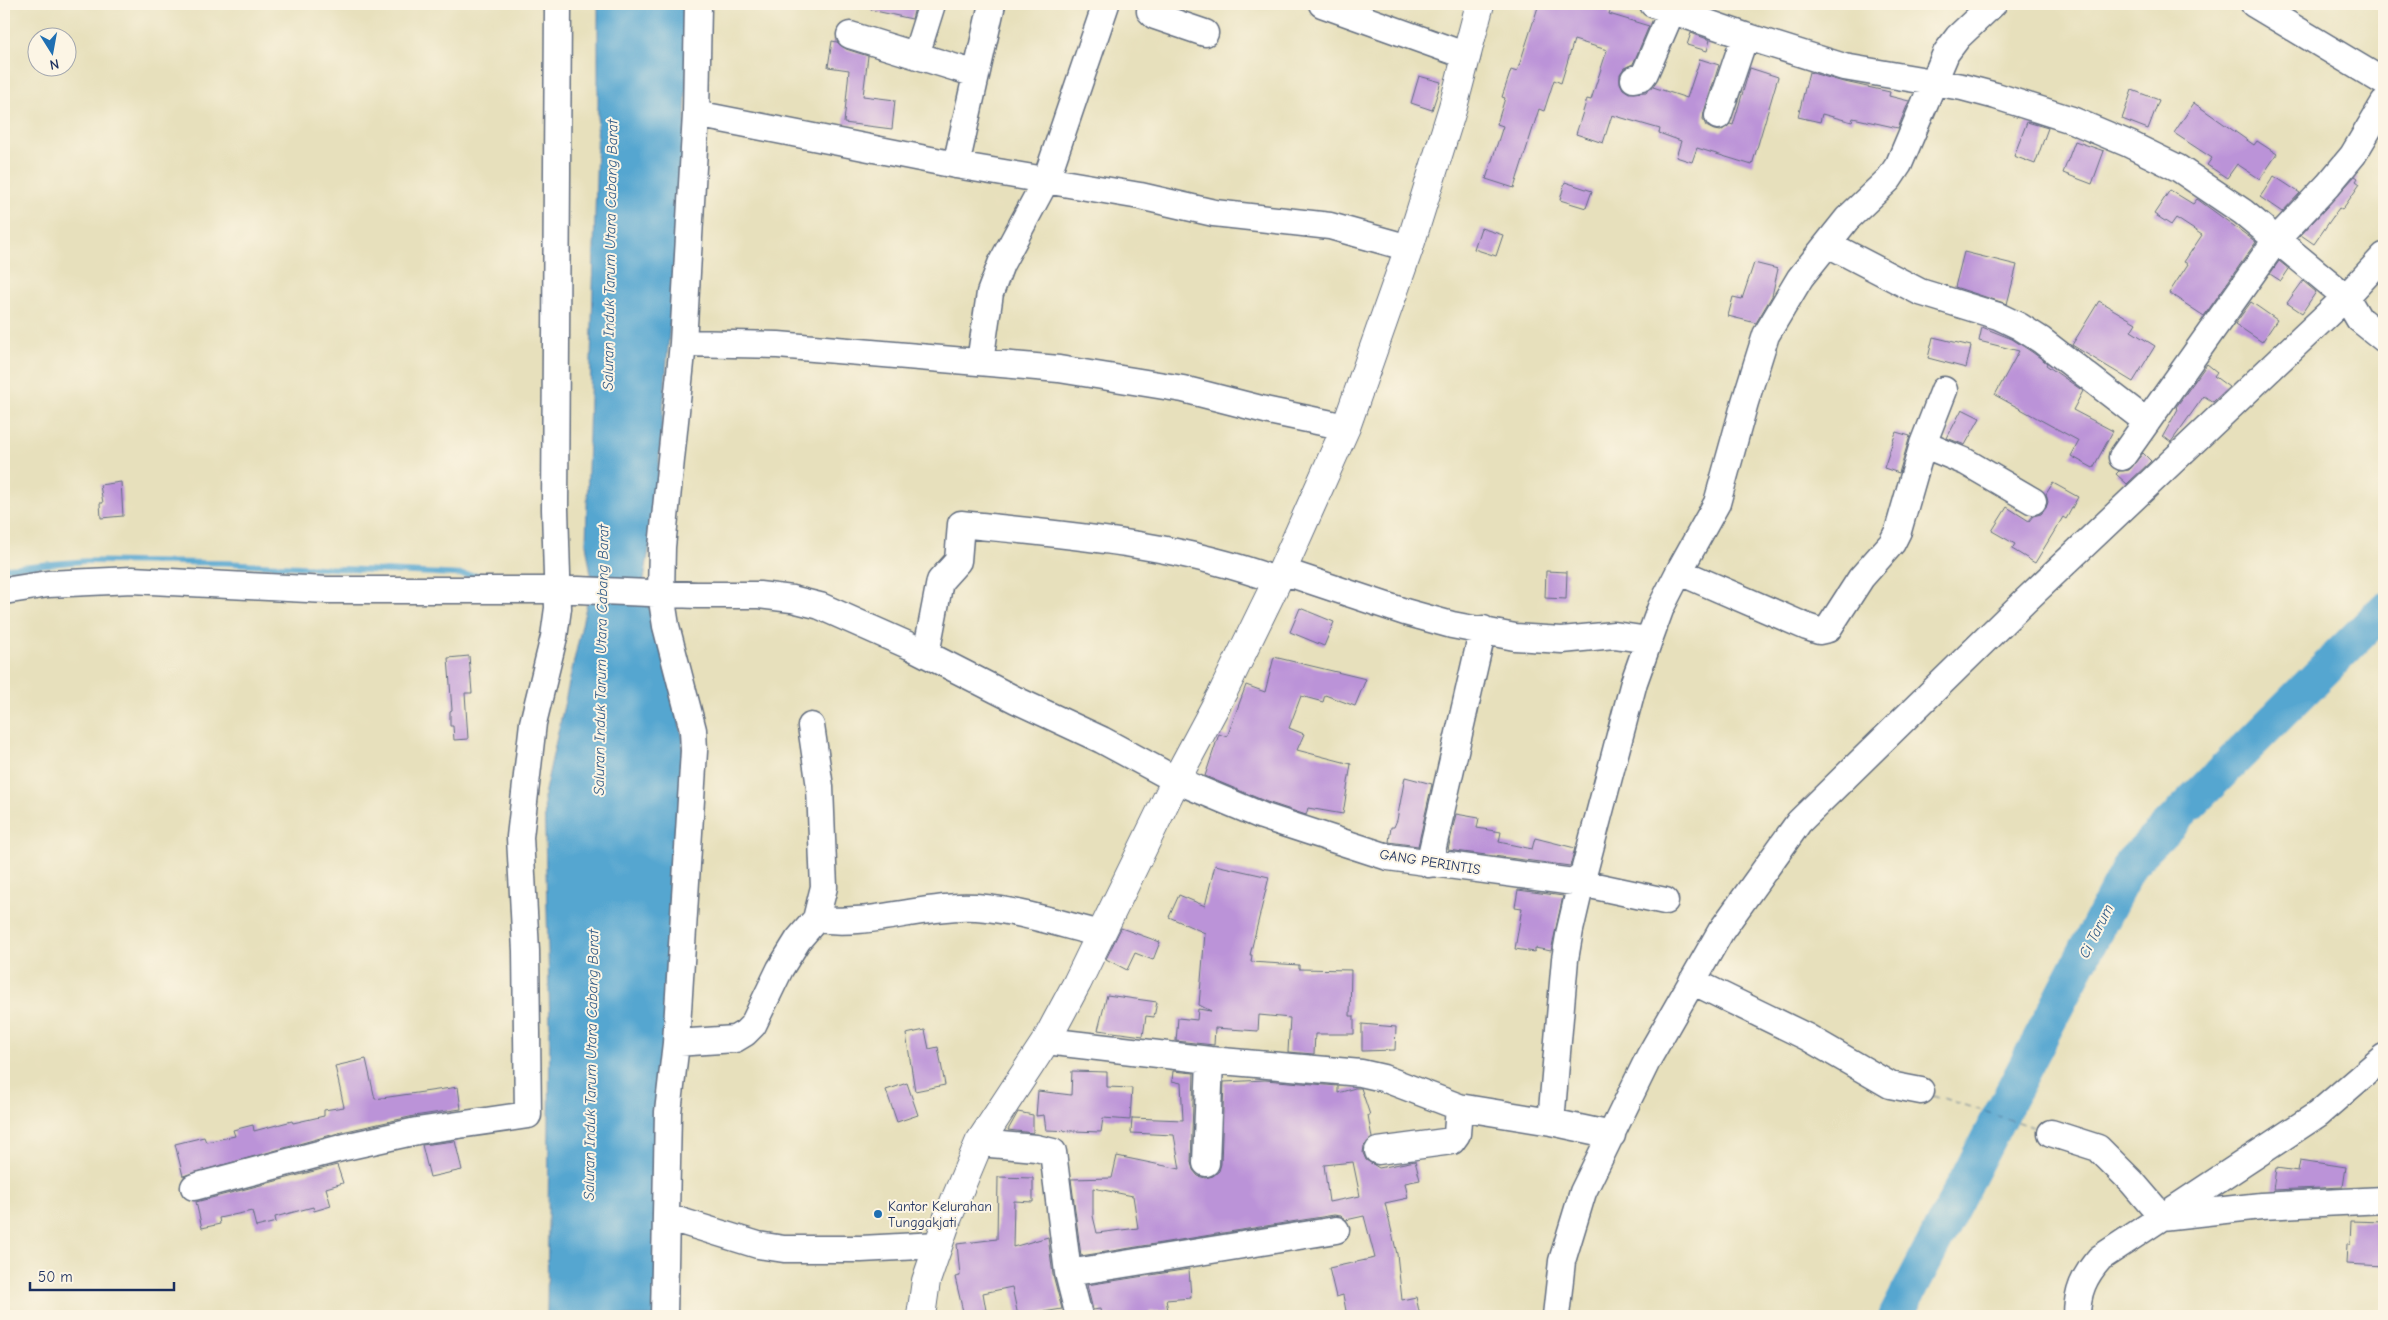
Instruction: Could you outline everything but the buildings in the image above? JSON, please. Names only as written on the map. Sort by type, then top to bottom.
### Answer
[{"type":"main road","points":[[921,1316],[926,1281],[938,1245],[979,1143],[1046,1041],[1101,934],[1176,780],[1224,690],[1280,576],[1346,427],[1409,248],[1467,56],[1480,4]]},
{"type":"street","points":[[194,1187],[345,1147],[417,1131],[528,1114],[526,951],[520,837],[533,723],[554,636],[568,590],[555,499],[558,4]]},
{"type":"street","points":[[664,1316],[668,1112],[676,1043],[694,751],[693,730],[666,626],[651,593],[662,547],[683,343],[696,114],[698,4]]},
{"type":"street","points":[[916,55],[932,4]]},
{"type":"street","points":[[956,165],[992,4]]},
{"type":"street","points":[[980,362],[990,293],[1001,264],[1046,180],[1106,4]]},
{"type":"street","points":[[1151,4],[1150,11],[1155,16],[1205,33]]},
{"type":"street","points":[[1322,4],[1467,56]]},
{"type":"street","points":[[1551,1122],[1565,959],[1581,883],[1634,682],[1661,607],[1717,503],[1744,402],[1766,336],[1800,278],[1846,219],[1889,179],[1899,164],[1946,53],[1958,37],[1993,4]]},
{"type":"street","points":[[2122,457],[2276,240],[2328,185],[2353,155],[2383,85],[2254,4]]},
{"type":"street","points":[[1634,79],[1642,77],[1645,73],[1662,7],[1745,36],[1844,67],[1962,87],[2072,120],[2129,144],[2178,168],[2243,212],[2346,297],[2359,319],[2384,339]]},
{"type":"street","points":[[850,35],[976,74]]},
{"type":"street","points":[[1718,116],[1745,36]]},
{"type":"street","points":[[696,114],[956,165],[1140,196],[1214,212],[1330,226],[1409,248]]},
{"type":"street","points":[[1828,244],[1920,292],[1998,316],[2019,326],[2041,340],[2147,422]]},
{"type":"street","points":[[1556,1316],[1562,1261],[1583,1192],[1649,1057],[1721,931],[1799,822],[2025,601],[2346,297],[2384,256]]},
{"type":"street","points":[[683,343],[778,345],[1059,369],[1184,389],[1269,411],[1346,427]]},
{"type":"street","points":[[1680,572],[1807,627],[1819,631],[1828,629],[1861,578],[1892,543],[1898,531],[1923,444],[1944,390]]},
{"type":"street","points":[[1923,444],[1966,462],[2033,501]]},
{"type":"street","points":[[926,654],[940,581],[958,562],[961,524],[1083,536],[1247,569],[1280,576],[1452,625],[1483,629],[1514,638],[1562,640],[1614,635],[1649,640]]},
{"type":"street","name":"GANG PERINTIS","points":[[4,591],[48,584],[132,580],[327,590],[568,590],[759,595],[792,599],[820,606],[926,654],[1016,700],[1102,740],[1176,780],[1271,818],[1388,857],[1581,883],[1665,901]]},
{"type":"street","points":[[1430,864],[1483,629]]},
{"type":"street","points":[[676,1043],[735,1039],[745,1033],[753,1025],[780,969],[816,919],[824,887],[820,787],[811,726]]},
{"type":"street","points":[[816,919],[841,922],[932,910],[975,907],[994,909],[1101,934]]},
{"type":"street","points":[[1692,981],[1807,1037],[1890,1085],[1921,1091]]},
{"type":"street","points":[[1046,1041],[1210,1060],[1361,1073],[1384,1078],[1459,1107],[1612,1134]]},
{"type":"street","points":[[2077,1316],[2078,1293],[2091,1268],[2100,1258],[2318,1114],[2384,1057]]},
{"type":"street","points":[[1206,1163],[1210,1060]]},
{"type":"street","points":[[1378,1151],[1453,1140],[1457,1134],[1459,1107]]},
{"type":"street","points":[[2051,1133],[2098,1148],[2132,1182],[2162,1217]]},
{"type":"street","points":[[979,1143],[1036,1148],[1053,1152],[1068,1273],[1079,1316]]},
{"type":"street","points":[[2162,1217],[2261,1206],[2384,1200]]},
{"type":"street","points":[[667,1218],[758,1245],[784,1248],[938,1245]]},
{"type":"street","points":[[1068,1273],[1336,1230]]},
{"type":"water","name":"Saluran Induk Tarum Utara Cabang Barat","points":[[598,4],[688,4],[685,131],[655,513],[642,592],[657,626],[683,739],[657,1316],[547,1316],[550,1027],[544,795],[592,580],[586,544],[598,105]]},
{"type":"waterway","points":[[4,568],[85,561],[227,563],[510,577]]},
{"type":"waterway","name":"Ci Tarum","points":[[1896,1316],[2131,863],[2384,610]]},
{"type":"ferry route","points":[[1933,1095],[2039,1129]]},
{"type":"place","name":"Kantor Kelurahan Tunggakjati","points":[[878,1214]]}]
